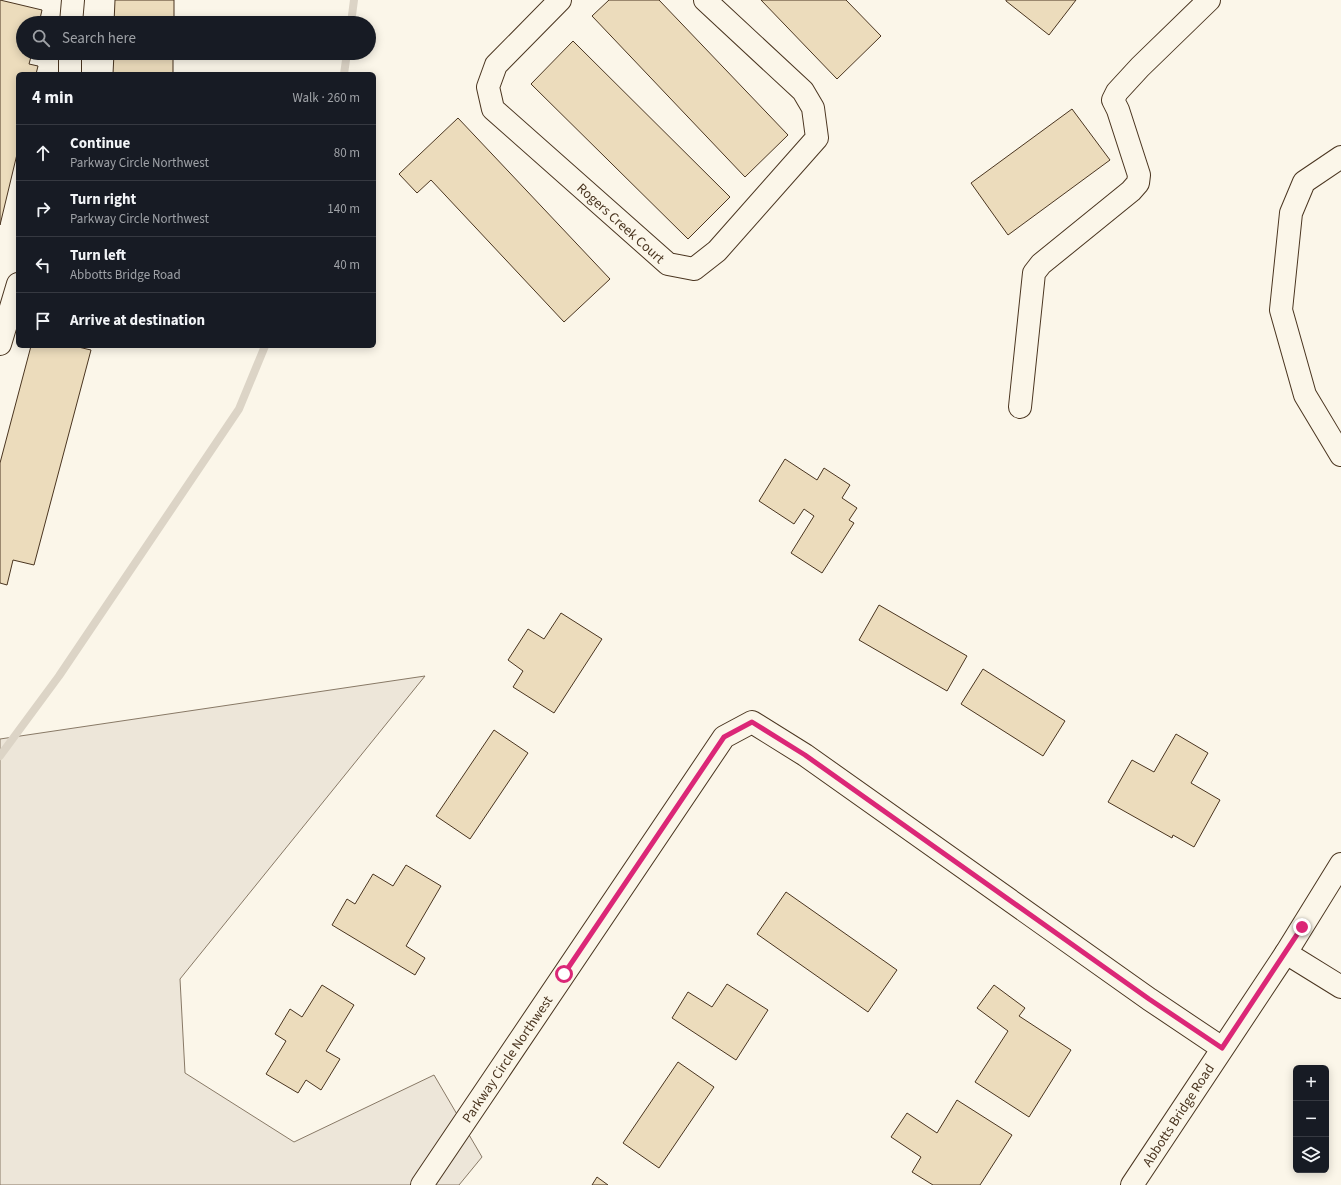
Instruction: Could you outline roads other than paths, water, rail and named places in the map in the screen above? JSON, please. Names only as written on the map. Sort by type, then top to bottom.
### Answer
[{"type":"street","points":[[71,16],[72,0]]},
{"type":"street","name":"Rogers Creek Court","points":[[560,0],[496,65],[488,87],[494,108],[668,264],[694,269],[717,251],[817,138],[813,108],[803,91],[705,0]]},
{"type":"street","points":[[1020,407],[1034,273],[1041,264],[1131,191],[1138,183],[1139,175],[1118,110],[1113,100],[1117,92],[1140,67],[1209,0]]},
{"type":"street","points":[[70,60],[70,72]]},
{"type":"street","points":[[1341,157],[1304,182],[1290,213],[1281,310],[1305,395],[1341,455]]},
{"type":"street","points":[[0,344],[16,291]]},
{"type":"street","name":"Parkway Circle Northwest","points":[[422,1185],[724,737],[752,722],[805,755],[1149,999],[1222,1048]]},
{"type":"street","name":"Abbotts Bridge Road","points":[[1132,1185],[1286,953],[1341,864]]},
{"type":"street","points":[[1286,953],[1341,987]]},
{"type":"waterway","points":[[352,16],[354,0]]},
{"type":"waterway","points":[[344,72],[346,60]]},
{"type":"waterway","points":[[0,756],[59,676],[239,409],[264,348]]}]
